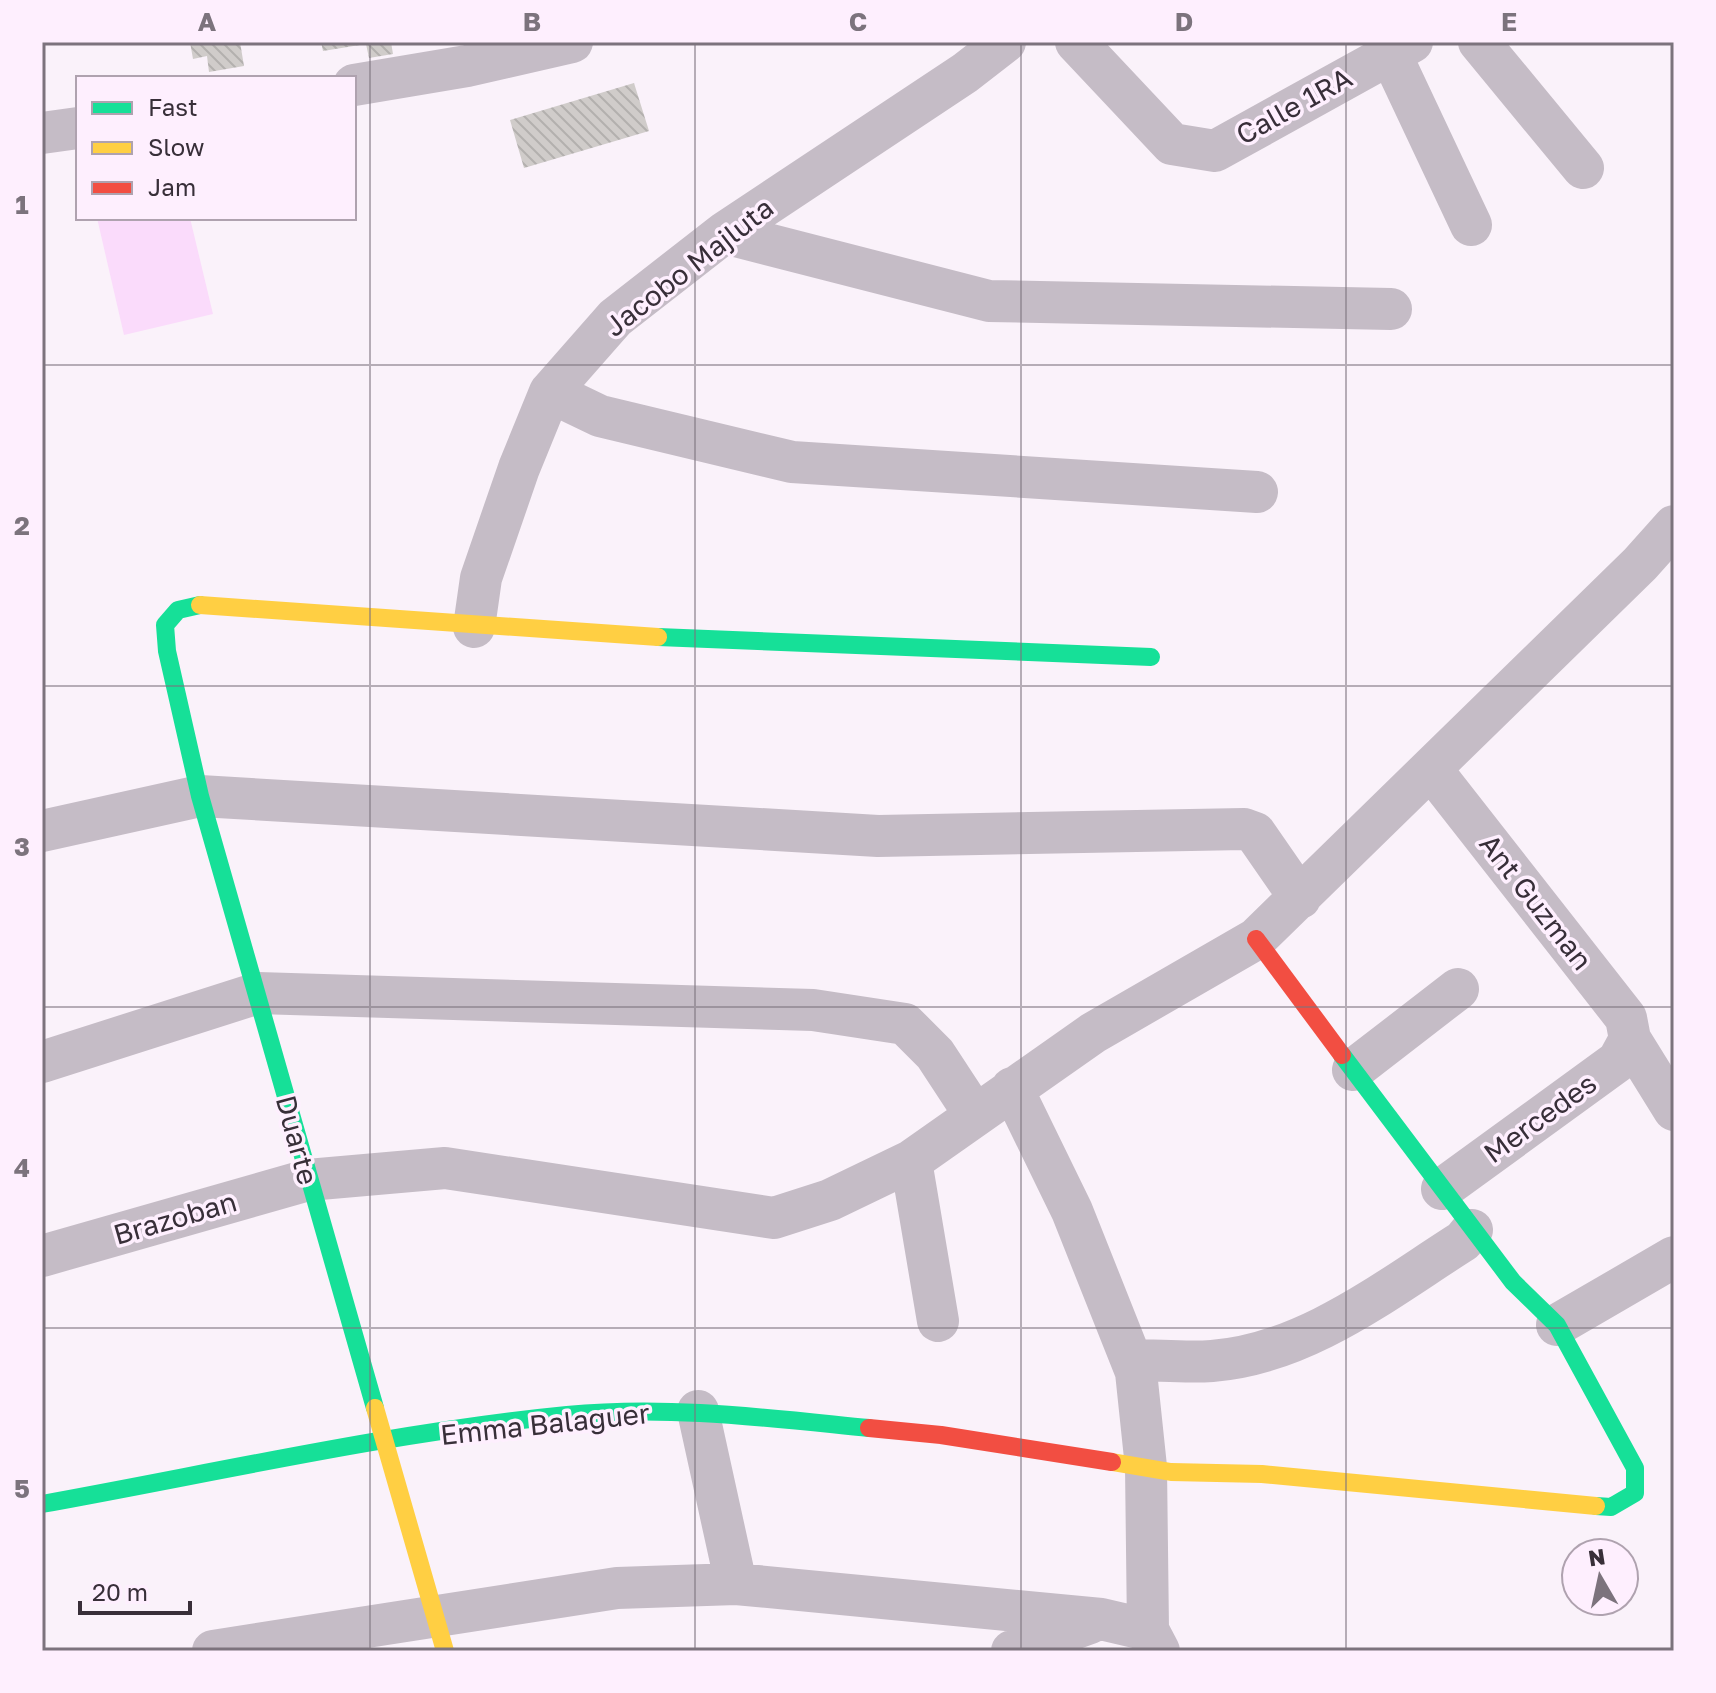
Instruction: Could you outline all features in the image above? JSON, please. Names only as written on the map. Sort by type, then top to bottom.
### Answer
[{"type":"street","points":[[356,85],[467,66],[572,42]]},
{"type":"street","name":"Jacobo Majluta","points":[[474,627],[481,578],[519,468],[550,392],[615,318],[724,233],[965,73],[1005,42]]},
{"type":"street","name":"Calle 1RA","points":[[1076,42],[1172,144],[1215,151],[1401,48]]},
{"type":"street","points":[[1479,42],[1583,168]]},
{"type":"street","points":[[1401,48],[1471,225]]},
{"type":"street","points":[[42,133],[76,128]]},
{"type":"street","points":[[724,233],[989,301],[1391,309]]},
{"type":"street","points":[[550,392],[600,416],[792,462],[1257,492]]},
{"type":"street","name":"Brazoban","points":[[42,1256],[308,1180],[445,1168],[774,1218],[830,1200],[911,1161],[1093,1033],[1256,939],[1672,534]]},
{"type":"street","name":"Duarte","points":[[439,1633],[387,1442],[308,1180],[258,993],[200,796],[167,651],[165,625],[178,610],[202,604],[474,627]]},
{"type":"street","points":[[474,627],[712,641],[1151,657]]},
{"type":"street","name":"Ant Guzman","points":[[1431,769],[1626,1018],[1630,1039],[1674,1110]]},
{"type":"street","points":[[42,831],[200,796],[878,836],[1244,829],[1255,833],[1300,898]]},
{"type":"street","points":[[1256,939],[1472,1230],[1513,1282],[1557,1325],[1674,1257]]},
{"type":"street","points":[[1353,1070],[1458,989]]},
{"type":"street","points":[[42,1062],[258,993],[813,1010],[905,1024],[935,1054],[975,1115]]},
{"type":"street","name":"Mercedes","points":[[1442,1189],[1618,1061],[1630,1039]]},
{"type":"street","points":[[215,1651],[439,1633],[617,1588],[736,1584],[1101,1619],[1153,1640],[1146,1467],[1132,1360],[1072,1211],[1012,1088]]},
{"type":"street","points":[[911,1161],[938,1321]]},
{"type":"street","points":[[1132,1360],[1213,1361],[1274,1348],[1340,1319],[1463,1241],[1472,1230]]},
{"type":"street","name":"Emma Balaguer","points":[[42,1504],[387,1442],[568,1415],[698,1411],[941,1435],[1171,1472],[1262,1474],[1611,1507],[1635,1493],[1635,1468],[1557,1325]]},
{"type":"street","points":[[698,1411],[736,1584]]},
{"type":"street","points":[[1012,1651],[1101,1619]]},
{"type":"shaded area","points":[[97,220],[190,220],[213,314],[124,335]]},
{"type":"building","points":[[190,42],[240,42],[244,66],[209,72],[207,56],[193,59]]},
{"type":"building","points":[[321,42],[391,42],[393,54],[369,58],[366,44],[323,51]]},
{"type":"building","points":[[634,83],[649,131],[524,168],[510,120]]},
{"type":"traffic: fast","points":[[200,605],[178,610],[165,625],[167,651],[200,796],[375,1408]]},
{"type":"traffic: fast","points":[[658,637],[1151,657]]},
{"type":"traffic: fast","points":[[1342,1055],[1513,1282],[1557,1325],[1635,1468],[1635,1493],[1611,1507],[1596,1506]]},
{"type":"traffic: fast","points":[[42,1504],[370,1442],[567,1415],[680,1412],[869,1428]]},
{"type":"traffic: slow","points":[[200,605],[658,637]]},
{"type":"traffic: slow","points":[[375,1408],[445,1651]]},
{"type":"traffic: slow","points":[[1112,1462],[1171,1472],[1262,1474],[1596,1506]]},
{"type":"traffic: jam","points":[[1256,939],[1342,1055]]},
{"type":"traffic: jam","points":[[869,1428],[941,1435],[1112,1462]]}]
